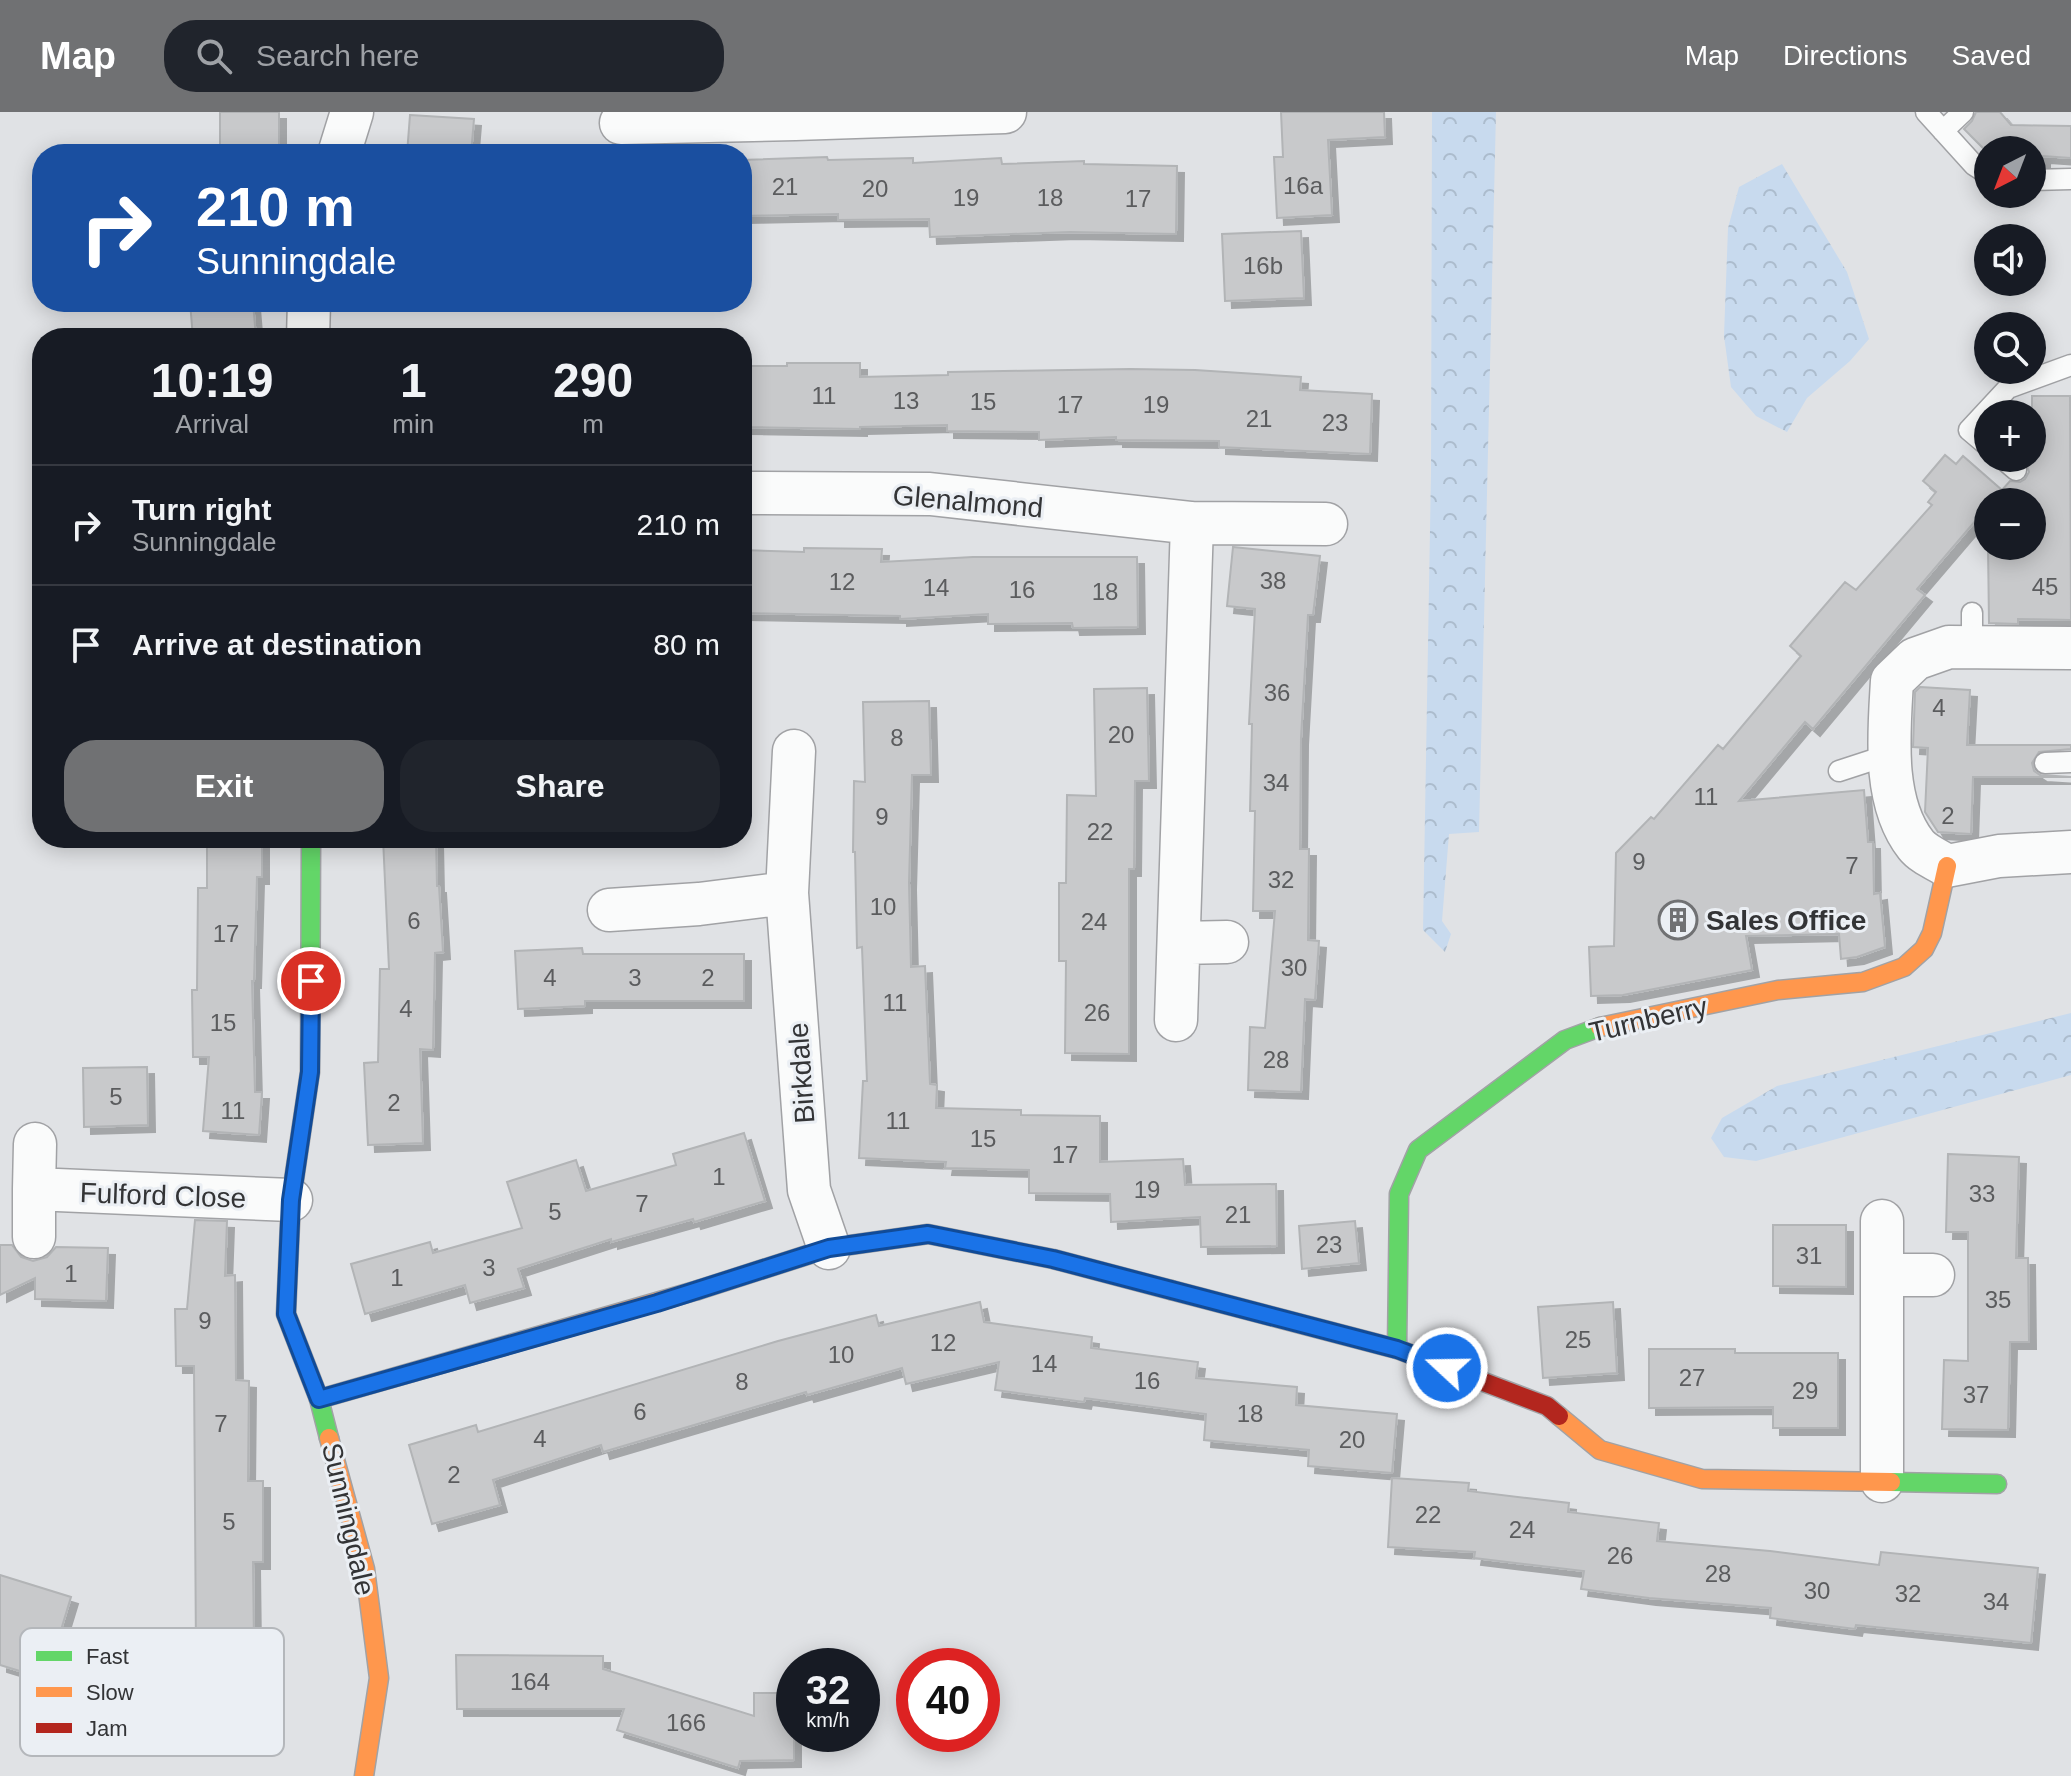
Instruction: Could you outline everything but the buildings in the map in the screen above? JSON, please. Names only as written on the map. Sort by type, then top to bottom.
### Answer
[{"type":"street","points":[[342,144],[352,112]]},
{"type":"street","points":[[621,123],[795,115],[1005,112]]},
{"type":"street","name":"Glenalmond","points":[[752,493],[930,494],[1192,523],[1326,524]]},
{"type":"street","points":[[1176,1020],[1192,523]]},
{"type":"street","points":[[2071,648],[1972,630],[1949,647],[1915,659],[1892,681],[1888,755],[1900,814],[1911,836],[1917,846],[1947,866],[1999,856],[2071,852]]},
{"type":"street","name":"Birkdale","points":[[794,751],[787,893],[809,1190],[829,1248]]},
{"type":"street","name":"Sunningdale","points":[[311,848],[310,1072],[291,1200],[286,1314],[319,1399],[365,1569],[379,1678],[364,1776]]},
{"type":"street","name":"Turnberry","points":[[1397,1349],[1399,1194],[1418,1150],[1565,1040],[1608,1024],[1778,990],[1863,982],[1904,967],[1924,949],[1932,933],[1947,866]]},
{"type":"street","points":[[609,910],[699,904],[787,893]]},
{"type":"street","points":[[1179,943],[1227,942]]},
{"type":"street","points":[[34,1237],[35,1144]]},
{"type":"street","name":"Fulford Close","points":[[34,1189],[291,1200]]},
{"type":"street","points":[[1882,1221],[1882,1481]]},
{"type":"street","points":[[319,1399],[657,1303],[829,1248],[928,1234],[1053,1259],[1397,1349],[1547,1406],[1600,1450],[1702,1479],[1997,1484]]},
{"type":"street","points":[[1882,1275],[1933,1275]]},
{"type":"lane","points":[[1926,112],[1974,165]]},
{"type":"lane","points":[[1943,131],[1963,112]]},
{"type":"lane","points":[[2046,180],[2071,179]]},
{"type":"lane","points":[[1997,400],[2008,388],[2071,365]]},
{"type":"lane","points":[[1839,771],[1888,755]]},
{"type":"lane","points":[[2045,763],[2071,762]]},
{"type":"green space","points":[[1432,112],[1496,112],[1479,832],[1449,834],[1442,921],[1451,934],[1445,952],[1423,930],[1431,473]]},
{"type":"green space","points":[[1782,164],[1847,272],[1869,339],[1850,361],[1807,398],[1787,432],[1756,416],[1731,387],[1724,336],[1728,228],[1739,187]]},
{"type":"green space","points":[[2071,1013],[2071,1075],[1756,1161],[1724,1157],[1711,1138],[1722,1118],[1777,1086]]},
{"type":"traffic: fast","points":[[311,848],[310,1072],[291,1200],[286,1314],[319,1399],[329,1438]]},
{"type":"traffic: fast","points":[[1397,1349],[1399,1194],[1418,1150],[1565,1040],[1600,1027]]},
{"type":"traffic: fast","points":[[698,1290],[829,1248],[928,1234],[1053,1259],[1171,1290]]},
{"type":"traffic: fast","points":[[1891,1482],[1997,1484]]},
{"type":"traffic: slow","points":[[1600,1027],[1778,990],[1863,982],[1904,967],[1924,949],[1932,933],[1947,866]]},
{"type":"traffic: slow","points":[[319,1399],[698,1290]]},
{"type":"traffic: slow","points":[[1559,1416],[1600,1450],[1702,1479],[1891,1482]]},
{"type":"traffic: slow","points":[[329,1438],[365,1569],[379,1678],[364,1776]]},
{"type":"traffic: jam","points":[[1171,1290],[1397,1349],[1547,1406],[1559,1416]]},
{"type":"place","name":"Sales Office","points":[[1678,920]]},
{"type":"route","points":[[311,981],[310,1072],[291,1200],[286,1314],[319,1399],[657,1303],[829,1248],[928,1234],[1053,1259],[1397,1349],[1447,1368]]}]
